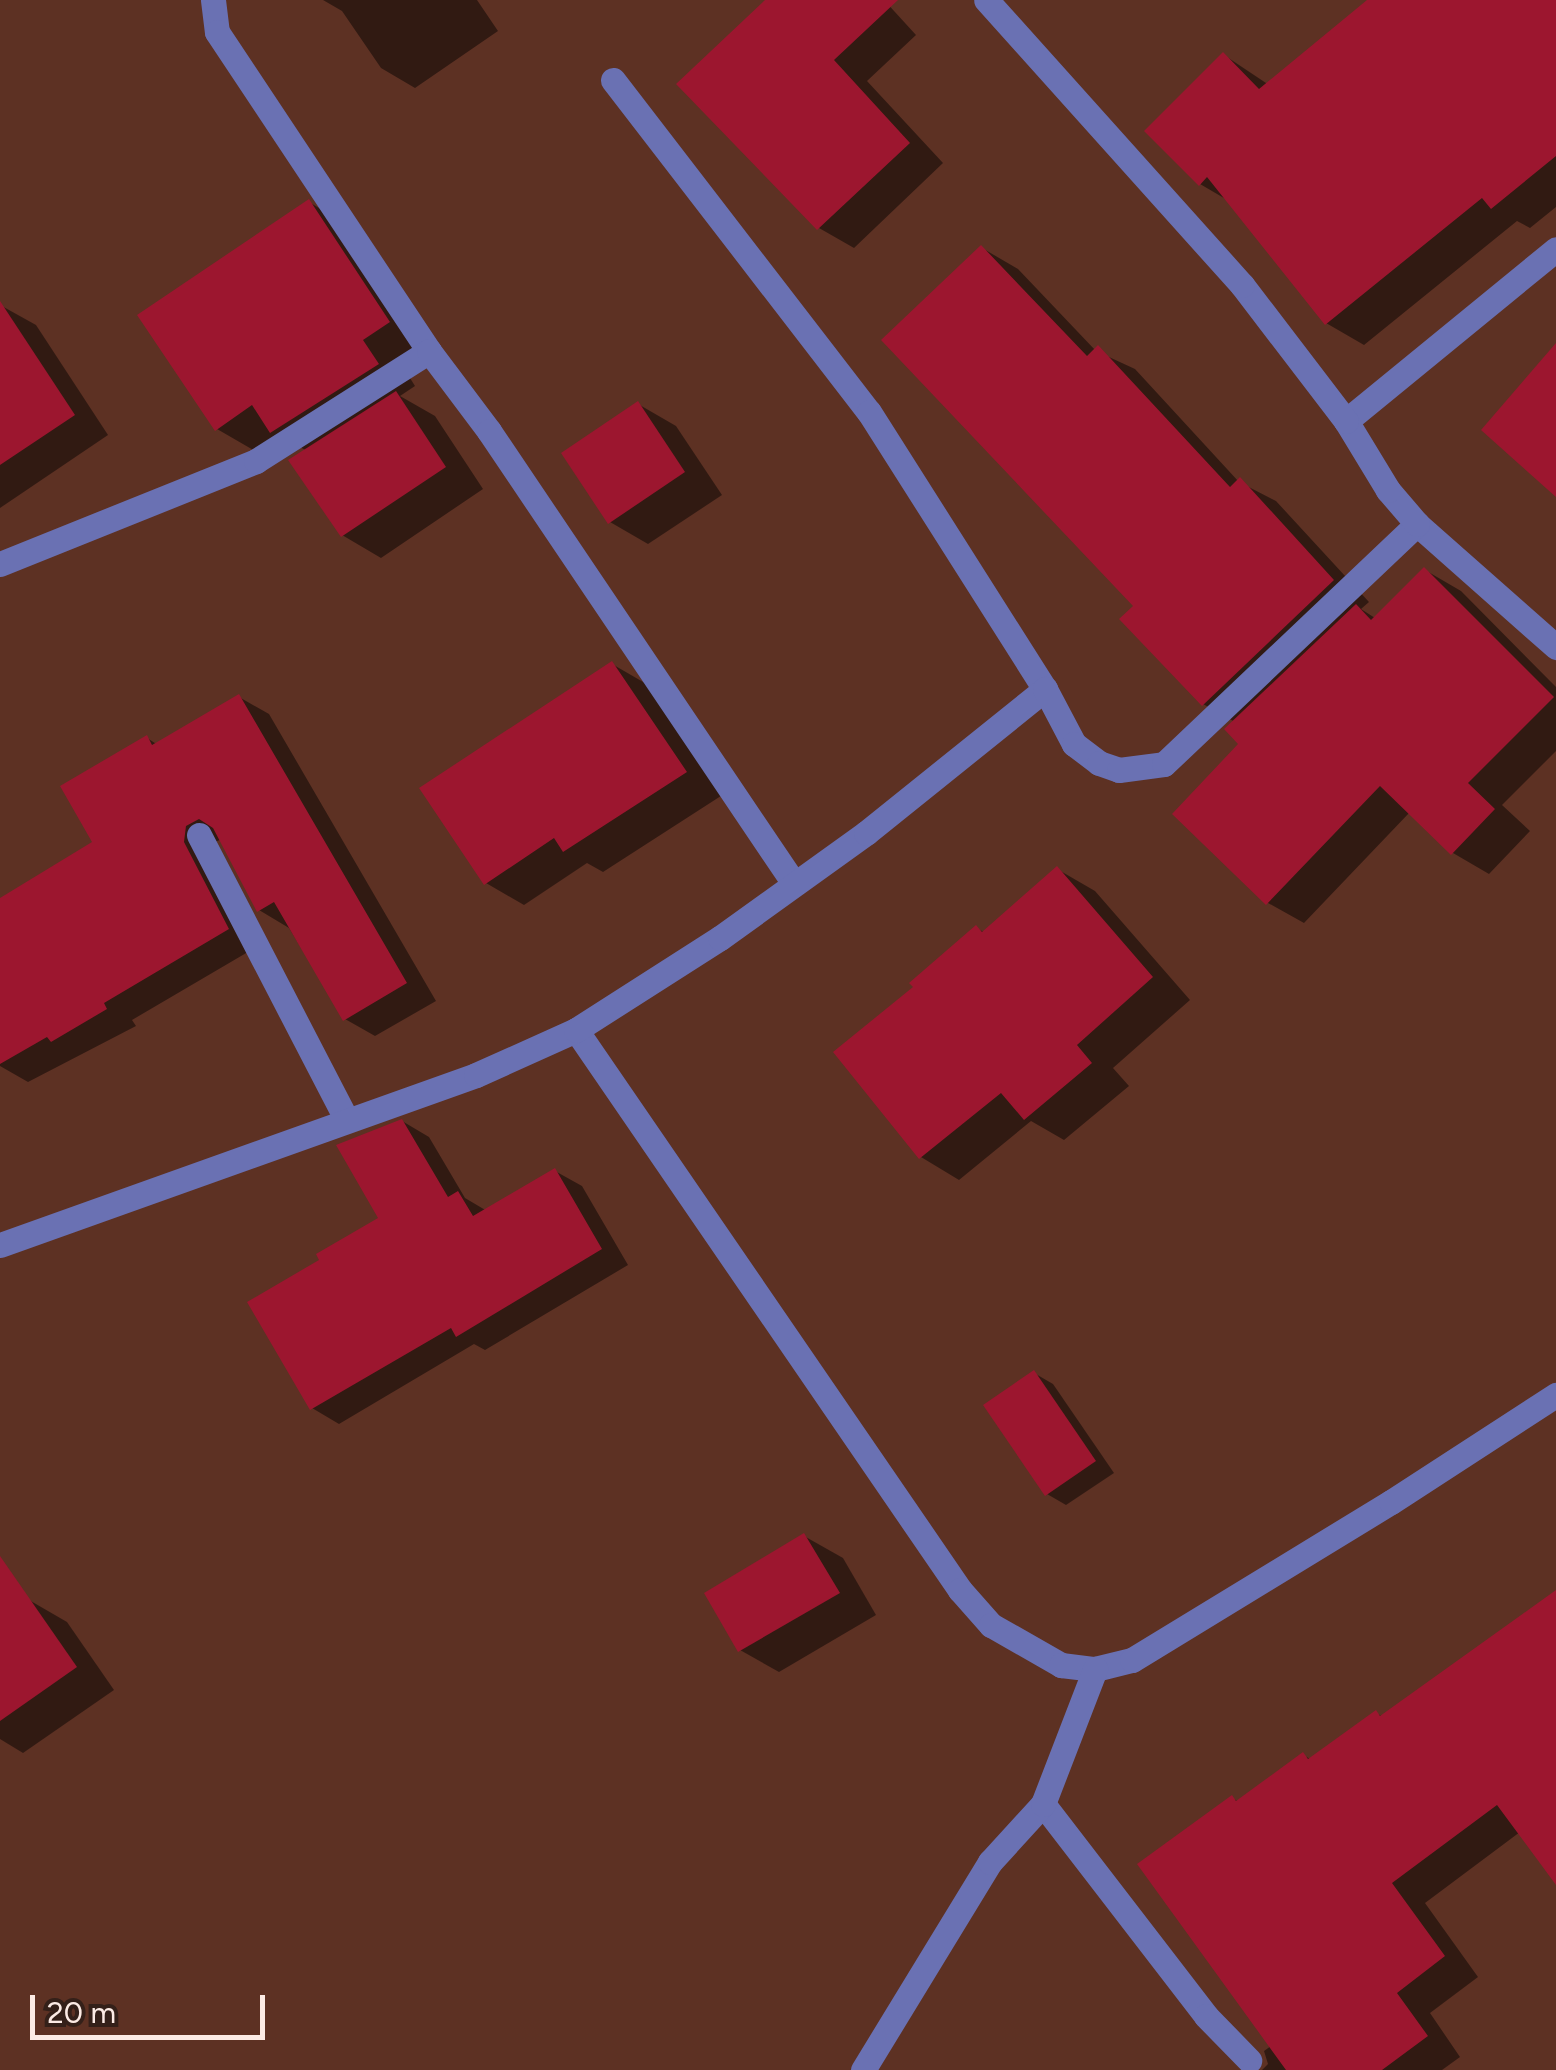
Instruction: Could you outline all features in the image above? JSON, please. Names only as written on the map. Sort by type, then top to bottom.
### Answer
[{"type":"street","points":[[213,0],[217,32],[793,882]]},
{"type":"street","points":[[986,0],[1242,285],[1346,421],[1388,490],[1417,524],[1556,646]]},
{"type":"street","points":[[613,80],[869,412],[1046,689],[1074,744],[1099,762],[1119,770],[1164,764],[1417,524]]},
{"type":"street","points":[[1346,421],[1556,249]]},
{"type":"street","points":[[0,564],[256,461],[430,350]]},
{"type":"street","points":[[3,1237],[476,1075],[576,1030],[720,938],[866,833],[1046,689]]},
{"type":"street","points":[[199,836],[347,1120]]},
{"type":"street","points":[[576,1030],[960,1590],[991,1626],[1035,1654],[1062,1665],[1095,1669],[1132,1660],[1556,1395]]},
{"type":"street","points":[[863,2070],[990,1862],[1043,1804],[1095,1669]]},
{"type":"street","points":[[1043,1804],[1206,2016],[1249,2060]]},
{"type":"building","points":[[765,0],[898,0],[834,60],[910,143],[817,230],[676,84]]},
{"type":"building","points":[[1367,0],[1556,0],[1556,156],[1491,209],[1482,198],[1325,325],[1207,177],[1199,186],[1144,131],[1223,52],[1259,89]]},
{"type":"building","points":[[309,199],[390,322],[363,340],[379,364],[270,433],[252,405],[215,431],[137,315]]},
{"type":"building","points":[[981,245],[1087,356],[1098,345],[1230,487],[1240,477],[1334,580],[1202,706],[1119,619],[1133,606],[881,340]]},
{"type":"building","points":[[0,301],[75,415],[0,465]]},
{"type":"building","points":[[1556,343],[1556,497],[1481,430]]},
{"type":"building","points":[[396,391],[446,467],[341,537],[288,460]]},
{"type":"building","points":[[638,401],[685,472],[608,524],[561,453]]},
{"type":"building","points":[[1424,567],[1554,697],[1468,783],[1495,809],[1451,855],[1380,786],[1266,905],[1172,814],[1238,744],[1224,729],[1356,604],[1371,620]]},
{"type":"building","points":[[612,661],[687,772],[563,852],[554,838],[484,885],[419,788]]},
{"type":"building","points":[[239,694],[407,983],[343,1021],[274,902],[257,912],[213,828],[199,819],[186,826],[184,842],[229,929],[104,1003],[107,1009],[51,1042],[47,1037],[0,1064],[0,898],[92,842],[60,786],[147,735],[152,745]]},
{"type":"building","points":[[1057,866],[1153,977],[1077,1045],[1092,1063],[1024,1120],[1001,1093],[919,1159],[833,1052],[913,987],[909,983],[976,925],[982,932]]},
{"type":"building","points":[[402,1119],[448,1197],[458,1191],[473,1216],[555,1168],[602,1249],[456,1337],[451,1328],[310,1410],[247,1302],[319,1260],[316,1254],[378,1218],[336,1145]]},
{"type":"building","points":[[1034,1370],[1096,1461],[1045,1496],[983,1405]]},
{"type":"building","points":[[804,1533],[840,1593],[738,1652],[704,1593]]},
{"type":"building","points":[[0,1556],[77,1667],[0,1721]]},
{"type":"building","points":[[1556,1590],[1556,1885],[1497,1805],[1392,1883],[1445,1956],[1397,1993],[1428,2036],[1382,2070],[1286,2070],[1137,1864],[1232,1795],[1236,1801],[1303,1752],[1308,1759],[1376,1710],[1380,1716]]}]
